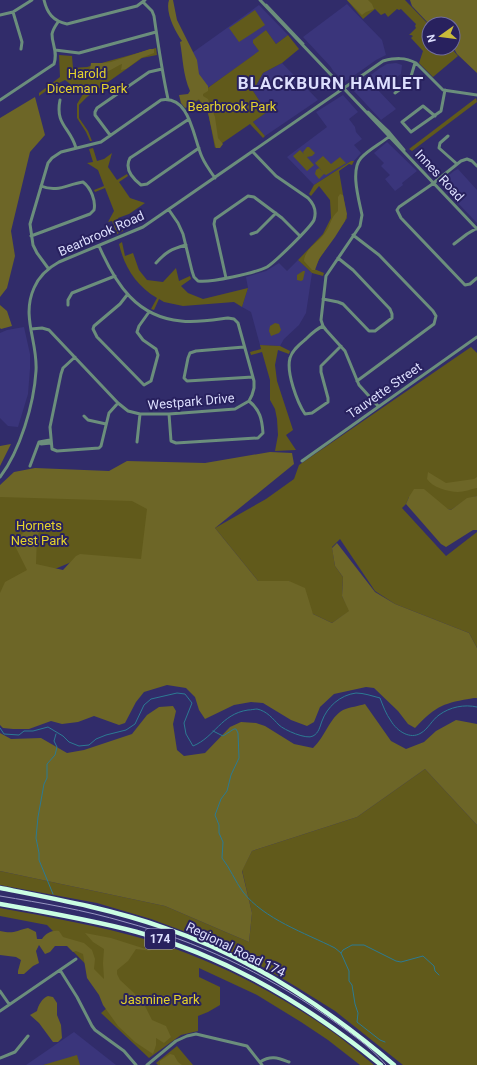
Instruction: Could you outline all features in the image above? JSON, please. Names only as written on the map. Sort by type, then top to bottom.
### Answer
[{"type":"highway","name":"Regional Road 174","points":[[0,888],[60,899],[105,910],[160,926],[210,946],[270,976],[308,999],[341,1022],[394,1065]]},
{"type":"highway","name":"Regional Road 174","points":[[0,904],[117,927],[159,939],[196,952],[285,996],[337,1030],[381,1065]]},
{"type":"street","points":[[0,15],[13,12],[32,0]]},
{"type":"street","points":[[44,0],[47,12],[58,22],[67,24],[73,24],[137,6],[144,1],[152,11],[168,99]]},
{"type":"street","name":"Innes Road","points":[[260,1],[367,111],[477,229]]},
{"type":"street","points":[[13,12],[22,42],[21,49]]},
{"type":"street","points":[[0,100],[54,64],[55,50],[52,35],[58,22]]},
{"type":"street","points":[[55,50],[80,54],[156,32]]},
{"type":"street","name":"Bearbrook Road","points":[[0,477],[15,452],[23,430],[35,380],[36,369],[28,308],[30,297],[37,280],[48,268],[59,262],[138,230],[383,61],[400,58],[415,63]]},
{"type":"street","points":[[394,93],[409,82],[415,63],[445,90],[477,95]]},
{"type":"street","points":[[110,135],[96,115],[96,110],[148,72],[162,69]]},
{"type":"street","points":[[435,116],[423,106],[402,122],[411,132],[435,116],[443,108],[445,90]]},
{"type":"street","points":[[48,268],[33,245],[30,224],[48,164],[52,158],[61,152],[101,142],[161,100],[168,99],[177,102],[192,124],[203,160],[215,178]]},
{"type":"street","points":[[60,100],[58,109],[59,115],[72,137],[76,148]]},
{"type":"street","points":[[189,119],[130,158],[127,168],[141,185],[147,184],[199,148]]},
{"type":"street","points":[[378,406],[357,381],[345,351],[323,326],[321,314],[326,276],[360,226],[362,215],[356,177],[357,165],[363,156],[390,136]]},
{"type":"street","points":[[448,136],[440,143],[439,148],[457,164]]},
{"type":"street","points":[[169,210],[181,228],[192,271],[194,277],[198,281],[204,282],[226,278],[253,272],[266,267],[277,259],[312,224],[315,213],[312,202],[273,173],[253,152]]},
{"type":"street","points":[[477,166],[472,161],[464,159],[397,210],[399,214],[465,285],[470,284],[477,278]]},
{"type":"street","points":[[31,236],[90,214],[94,210],[95,203],[88,185],[83,182],[56,189],[41,186]]},
{"type":"street","points":[[226,278],[214,230],[214,224],[216,219],[248,196],[254,197],[276,213],[300,236]]},
{"type":"street","points":[[251,234],[257,232],[276,213]]},
{"type":"street","points":[[454,244],[467,234],[477,229]]},
{"type":"street","points":[[353,236],[379,255],[433,311],[436,316],[434,324],[357,381]]},
{"type":"street","points":[[156,263],[172,248],[186,245]]},
{"type":"street","name":"Westpark Drive","points":[[31,329],[42,328],[49,330],[118,403],[128,411],[140,414],[169,414],[235,409],[241,407],[249,400],[254,388],[253,377],[238,323],[234,319],[228,318],[183,322],[165,319],[149,312],[139,306],[121,288],[99,246]]},
{"type":"street","points":[[323,299],[343,304],[369,331],[375,331],[392,318],[390,309],[353,270],[338,258]]},
{"type":"street","points":[[68,305],[68,300],[72,293],[115,276]]},
{"type":"street","points":[[127,295],[120,304],[94,326],[93,329],[97,337],[144,384],[151,381],[158,355],[156,349],[143,340],[137,332],[139,326],[149,312]]},
{"type":"street","points":[[323,326],[314,331],[296,348],[290,357],[290,374],[299,403],[305,414],[312,413],[328,402],[321,372],[322,366],[341,346]]},
{"type":"street","name":"Tauvette Street","points":[[302,460],[477,337]]},
{"type":"street","points":[[244,347],[196,351],[190,353],[184,378],[187,381],[253,377]]},
{"type":"street","points":[[75,358],[63,368],[61,374],[50,427],[50,442],[52,449],[55,451],[99,448],[101,446],[109,413],[118,403]]},
{"type":"street","points":[[169,414],[171,441],[176,443],[258,438],[263,433],[262,418],[259,411],[249,400]]},
{"type":"street","points":[[137,442],[140,414]]},
{"type":"street","points":[[84,416],[88,420],[106,424]]},
{"type":"street","points":[[30,466],[39,442],[41,444],[50,442]]},
{"type":"street","points":[[0,1011],[76,959]]},
{"type":"street","points":[[60,970],[95,1030],[124,1051],[136,1065]]},
{"type":"street","points":[[0,991],[9,1004]]},
{"type":"street","points":[[147,1065],[176,1041],[196,1034],[247,1046],[261,1064],[267,1058],[273,1057],[289,1062]]},
{"type":"street","points":[[0,1058],[15,1052],[28,1036]]},
{"type":"shaded area","points":[[169,0],[173,0],[177,20],[197,60],[199,74],[208,86],[208,91],[203,94],[203,96],[208,99],[215,117],[218,138],[223,144],[220,148],[216,148],[208,113],[199,99],[185,108],[181,103],[179,95],[188,94],[190,91],[186,79],[180,42],[182,41],[176,32],[168,10]]},
{"type":"shaded area","points":[[347,0],[368,0],[374,9],[362,15]]},
{"type":"shaded area","points":[[410,0],[477,0],[477,73],[459,56],[461,56],[461,16],[421,16],[412,6]]},
{"type":"shaded area","points":[[347,4],[382,40],[386,55],[376,60],[345,82],[334,72],[303,37]]},
{"type":"shaded area","points":[[259,5],[288,35],[276,44],[266,30],[253,43],[260,51],[206,89],[185,58]]},
{"type":"shaded area","points":[[154,49],[154,53],[141,58],[126,69],[121,70],[122,64],[102,73],[94,72],[90,69],[91,63],[111,62]]},
{"type":"shaded area","points":[[282,63],[318,100],[265,136],[253,122],[267,112],[253,91],[263,73]]},
{"type":"shaded area","points":[[396,63],[402,65],[401,74],[378,90],[396,109],[381,120],[352,89],[380,68],[387,64]]},
{"type":"shaded area","points":[[343,95],[358,112],[349,119],[355,127],[356,132],[362,139],[354,145],[361,153],[354,161],[351,161],[314,185],[287,157],[327,127],[316,112]]},
{"type":"shaded area","points":[[35,97],[45,135],[30,152],[11,231],[15,256],[7,288],[0,297],[0,118]]},
{"type":"shaded area","points":[[387,142],[417,171],[402,183],[403,185],[395,191],[385,179],[390,175],[381,166],[384,163],[374,153]]},
{"type":"shaded area","points":[[458,169],[477,190],[477,223],[439,183]]},
{"type":"shaded area","points":[[340,194],[343,195],[347,214],[345,221],[319,259],[315,270],[312,270],[304,261],[305,256],[309,249],[325,233],[333,216],[338,211],[338,197]]},
{"type":"shaded area","points":[[298,260],[312,273],[306,313],[299,325],[284,339],[280,346],[260,345],[251,312],[242,307],[248,288],[246,277],[266,271],[279,263],[287,271]]},
{"type":"shaded area","points":[[0,305],[7,311],[12,326],[0,328]]},
{"type":"shaded area","points":[[24,327],[30,354],[28,394],[18,427],[8,426],[0,418],[0,333],[7,330]]},
{"type":"shaded area","points":[[11,444],[0,466],[0,446]]},
{"type":"shaded area","points":[[270,452],[292,453],[294,464],[215,528],[258,581],[289,581],[305,588],[313,614],[332,623],[349,611],[342,596],[343,577],[335,566],[332,548],[337,543],[375,592],[395,604],[469,633],[477,648],[477,698],[442,706],[429,714],[415,728],[408,724],[398,711],[374,688],[366,687],[334,694],[320,707],[314,722],[307,726],[291,720],[263,703],[251,702],[234,705],[205,719],[199,710],[195,697],[186,688],[167,685],[144,692],[136,702],[125,723],[119,725],[94,716],[78,722],[62,724],[51,721],[29,729],[3,728],[0,725],[0,593],[5,582],[27,570],[13,542],[32,525],[40,530],[37,537],[36,564],[63,570],[76,556],[80,554],[141,559],[147,509],[132,501],[0,497],[0,485],[14,472],[35,468],[109,471],[127,461],[205,463]]},
{"type":"shaded area","points":[[428,472],[446,483],[474,479],[477,477],[477,488],[460,492],[445,490],[436,487],[429,482],[427,479]]},
{"type":"shaded area","points":[[414,489],[424,489],[451,510],[467,498],[477,496],[477,530],[473,530],[446,547],[441,544],[406,504]]},
{"type":"shaded area","points":[[365,704],[391,741],[406,749],[424,742],[436,731],[456,720],[477,724],[477,825],[425,769],[357,817],[252,851],[242,871],[252,913],[249,942],[165,906],[0,871],[0,733],[11,739],[41,738],[67,753],[84,750],[132,734],[147,715],[159,707],[173,706],[176,711],[173,724],[177,750],[184,756],[205,753],[230,727],[241,722],[256,723],[265,726],[294,744],[313,748],[338,713],[346,709]]},
{"type":"shaded area","points":[[28,928],[36,932],[37,939],[42,939],[47,934],[59,931],[63,937],[84,943],[92,950],[95,959],[94,969],[104,979],[104,949],[93,942],[85,933],[111,938],[152,951],[136,949],[128,961],[117,970],[117,974],[120,980],[145,1006],[152,1020],[166,1026],[171,1037],[164,1043],[156,1038],[156,1045],[153,1054],[135,1042],[118,1026],[103,1005],[99,995],[87,978],[83,954],[76,951],[73,952],[67,946],[55,946],[50,952],[45,954],[39,945],[36,951],[39,963],[24,974],[18,974],[21,960],[16,957],[0,955],[0,931],[12,932]]},
{"type":"shaded area","points":[[48,996],[53,997],[57,1003],[57,1015],[61,1025],[62,1038],[58,1042],[53,1042],[39,1023],[30,1015],[37,1011],[41,1002]]},
{"type":"shaded area","points":[[74,1032],[116,1065],[26,1065]]},
{"type":"shaded area","points":[[170,1054],[174,1055],[178,1062],[182,1065],[160,1065],[160,1061]]},
{"type":"green space","points":[[347,0],[405,0],[421,17],[421,49],[411,38],[413,36],[409,35],[416,28],[416,24],[401,9],[397,9],[388,17],[385,13],[381,15],[375,9],[363,19]]},
{"type":"green space","points":[[255,10],[265,25],[239,42],[229,28]]},
{"type":"green space","name":"Bearbrook Park","points":[[266,30],[276,44],[288,35],[299,49],[282,63],[263,73],[253,91],[267,112],[253,122],[265,136],[263,138],[250,124],[215,148],[208,112],[199,100],[186,108],[184,105],[259,51],[253,43],[253,40]]},
{"type":"green space","name":"Harold Diceman Park","points":[[156,48],[157,55],[142,58],[87,97],[79,105],[79,118],[88,131],[92,141],[90,141],[77,118],[77,104],[83,94],[65,80],[39,96],[39,93],[60,77],[59,55],[72,56],[73,68],[87,67]]},
{"type":"green space","points":[[421,56],[458,56],[433,77],[419,63]]},
{"type":"green space","points":[[476,98],[477,102],[412,151],[409,149]]},
{"type":"green space","points":[[307,147],[315,153],[312,156],[307,157],[314,165],[307,171],[293,156],[300,150],[304,154],[303,152]]},
{"type":"green space","points":[[93,148],[97,161],[104,159],[112,153],[108,167],[117,180],[127,174],[128,176],[119,182],[130,198],[145,203],[129,214],[118,218],[123,231],[117,234],[112,221],[108,222],[114,211],[105,188],[95,192],[94,190],[104,186],[98,170],[87,163],[93,162],[89,149]]},
{"type":"green space","points":[[323,156],[331,164],[340,157],[346,163],[326,175],[324,174],[319,179],[315,174],[316,170],[319,168],[323,172],[315,163]]},
{"type":"green space","points":[[351,161],[354,161],[352,165],[349,164],[339,171],[347,218],[314,269],[324,273],[323,276],[312,273],[298,260],[323,234],[331,218],[330,200],[319,186],[311,196],[309,194],[314,185]]},
{"type":"green space","points":[[122,242],[125,256],[133,253],[139,270],[147,280],[163,282],[176,268],[179,281],[190,276],[191,279],[181,286],[188,293],[203,299],[248,288],[242,307],[234,302],[183,306],[164,302],[159,299],[154,310],[151,309],[157,298],[143,288],[132,275],[121,252],[119,244]]},
{"type":"green space","points":[[305,271],[303,280],[297,280],[297,275]]},
{"type":"green space","points":[[275,323],[279,324],[281,330],[279,333],[271,336],[269,331],[270,326]]},
{"type":"green space","points":[[260,345],[280,346],[290,351],[289,354],[278,350],[275,365],[277,381],[293,430],[286,435],[296,450],[275,451],[278,435],[277,419],[275,409],[270,400],[270,380],[262,352],[251,355],[250,352],[261,349]]},
{"type":"green space","points":[[471,347],[477,353],[477,496],[467,499],[451,510],[409,497],[406,504],[402,508],[446,556],[477,532],[477,648],[469,633],[395,604],[375,591],[340,539],[332,547],[335,566],[343,577],[342,596],[350,611],[332,623],[313,614],[289,581],[258,581],[215,528],[266,499],[294,479],[299,465]]},
{"type":"green space","name":"Hornets Nest Park","points":[[0,492],[135,496],[151,509],[146,566],[86,556],[7,589],[0,594]]},
{"type":"green space","points":[[425,769],[477,825],[477,1065],[403,1065],[335,1011],[261,966],[202,938],[151,919],[97,903],[0,885],[0,871],[165,906],[249,942],[252,913],[242,870],[252,851],[357,817]]},
{"type":"green space","name":"Jasmine Park","points":[[0,908],[111,930],[148,940],[195,956],[263,988],[285,1001],[333,1032],[374,1065],[360,1065],[328,1040],[257,995],[199,968],[199,977],[220,987],[220,1005],[198,1016],[198,1031],[181,1035],[149,1058],[101,1013],[119,998],[47,925],[0,916]]},
{"type":"green space","points":[[177,1046],[193,1065],[158,1065],[156,1063]]},
{"type":"green space","points":[[77,1055],[80,1065],[43,1065]]},
{"type":"waterway","points":[[0,728],[4,734],[19,735],[24,731],[33,731],[48,727],[63,736],[69,742],[79,746],[89,745],[96,739],[126,730],[135,724],[144,705],[151,699],[177,693],[185,694],[192,703],[184,723],[186,734],[193,746],[201,742],[231,716],[239,712],[256,709],[267,713],[282,727],[290,732],[301,736],[310,737],[315,735],[318,731],[324,716],[335,702],[345,696],[356,693],[380,698],[386,713],[394,725],[400,731],[408,735],[417,735],[421,733],[443,712],[452,708],[462,706],[477,707]]},
{"type":"waterway","points":[[213,731],[223,736],[234,729],[236,729],[238,733],[239,758],[231,775],[227,791],[221,799],[215,815],[219,825],[219,833],[223,842],[222,858],[243,892],[262,910],[273,918],[335,948],[341,953],[349,971],[349,981],[352,985],[358,1013],[357,1022],[380,1040],[385,1042]]},
{"type":"waterway","points":[[53,894],[39,860],[36,838],[44,784],[47,778],[47,764],[55,755],[57,747],[54,741],[56,734]]},
{"type":"waterway","points":[[341,953],[343,950],[352,945],[364,945],[401,962],[423,956],[434,966],[435,971],[439,975]]},
{"type":"tram line","points":[[0,896],[63,907],[110,918],[178,939],[229,960],[278,985],[325,1015],[357,1038],[386,1065]]},
{"type":"district","name":"BLACKBURN HAMLET","points":[[331,83]]}]
